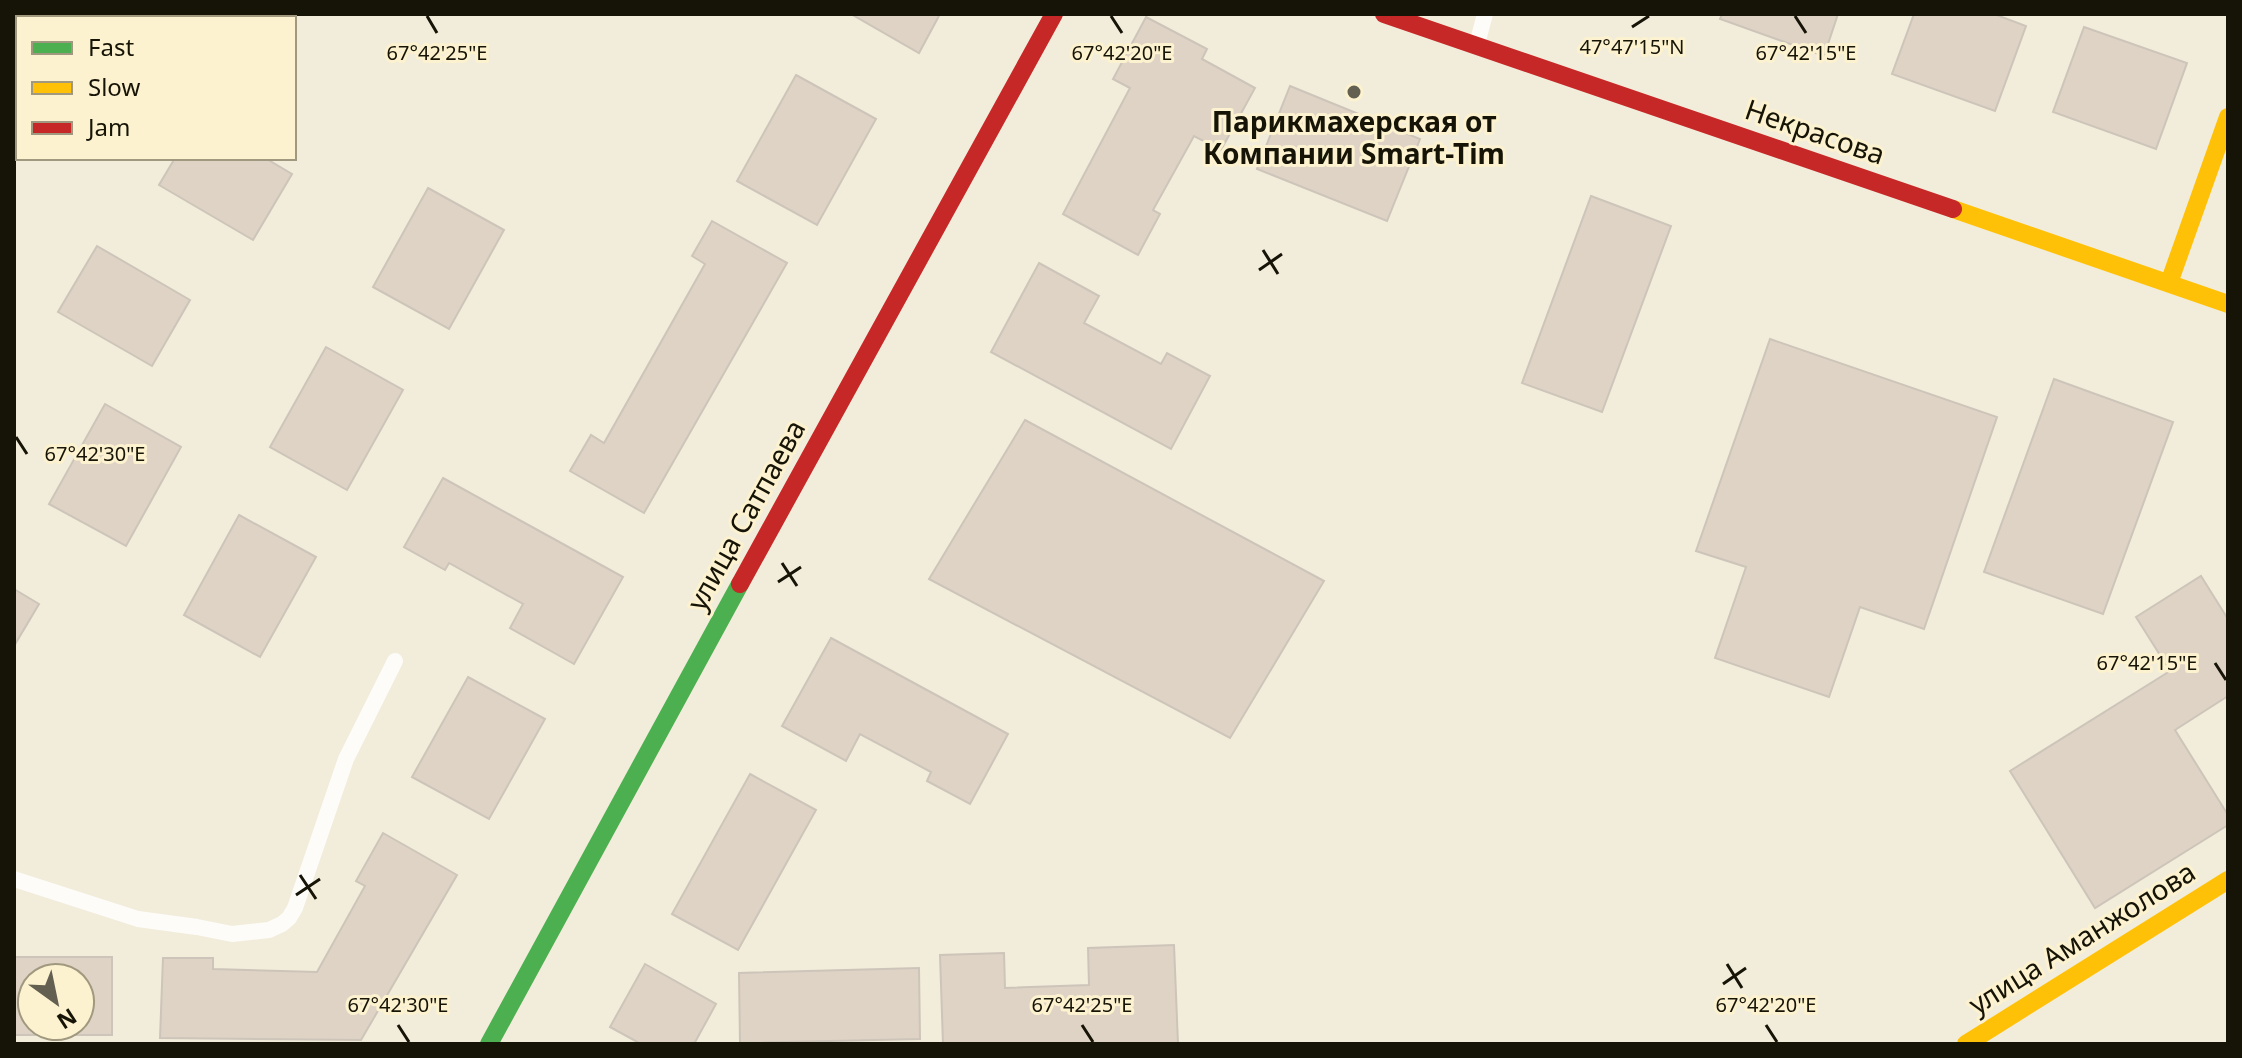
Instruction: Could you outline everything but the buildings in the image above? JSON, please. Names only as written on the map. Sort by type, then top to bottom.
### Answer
[{"type":"street","name":"улица Сатпаева","points":[[489,1044],[1054,14]]},
{"type":"street","name":"Некрасова","points":[[1384,14],[2228,304]]},
{"type":"street","points":[[2169,283],[2228,117]]},
{"type":"street","name":"улица Аманжолова","points":[[1966,1044],[2228,880]]},
{"type":"lane","points":[[1476,46],[1485,14]]},
{"type":"lane","points":[[14,879],[138,919],[232,934],[269,930],[282,924],[295,908],[346,759],[395,661]]},
{"type":"traffic: fast","points":[[489,1044],[740,584]]},
{"type":"traffic: slow","points":[[2169,283],[2228,117]]},
{"type":"traffic: slow","points":[[1953,209],[2228,304]]},
{"type":"traffic: slow","points":[[1966,1044],[2228,880]]},
{"type":"traffic: jam","points":[[740,584],[1054,14]]},
{"type":"traffic: jam","points":[[1384,14],[1953,209]]},
{"type":"place","name":"Парикмахерская от Компании Smart-Tim","points":[[1354,92]]}]
